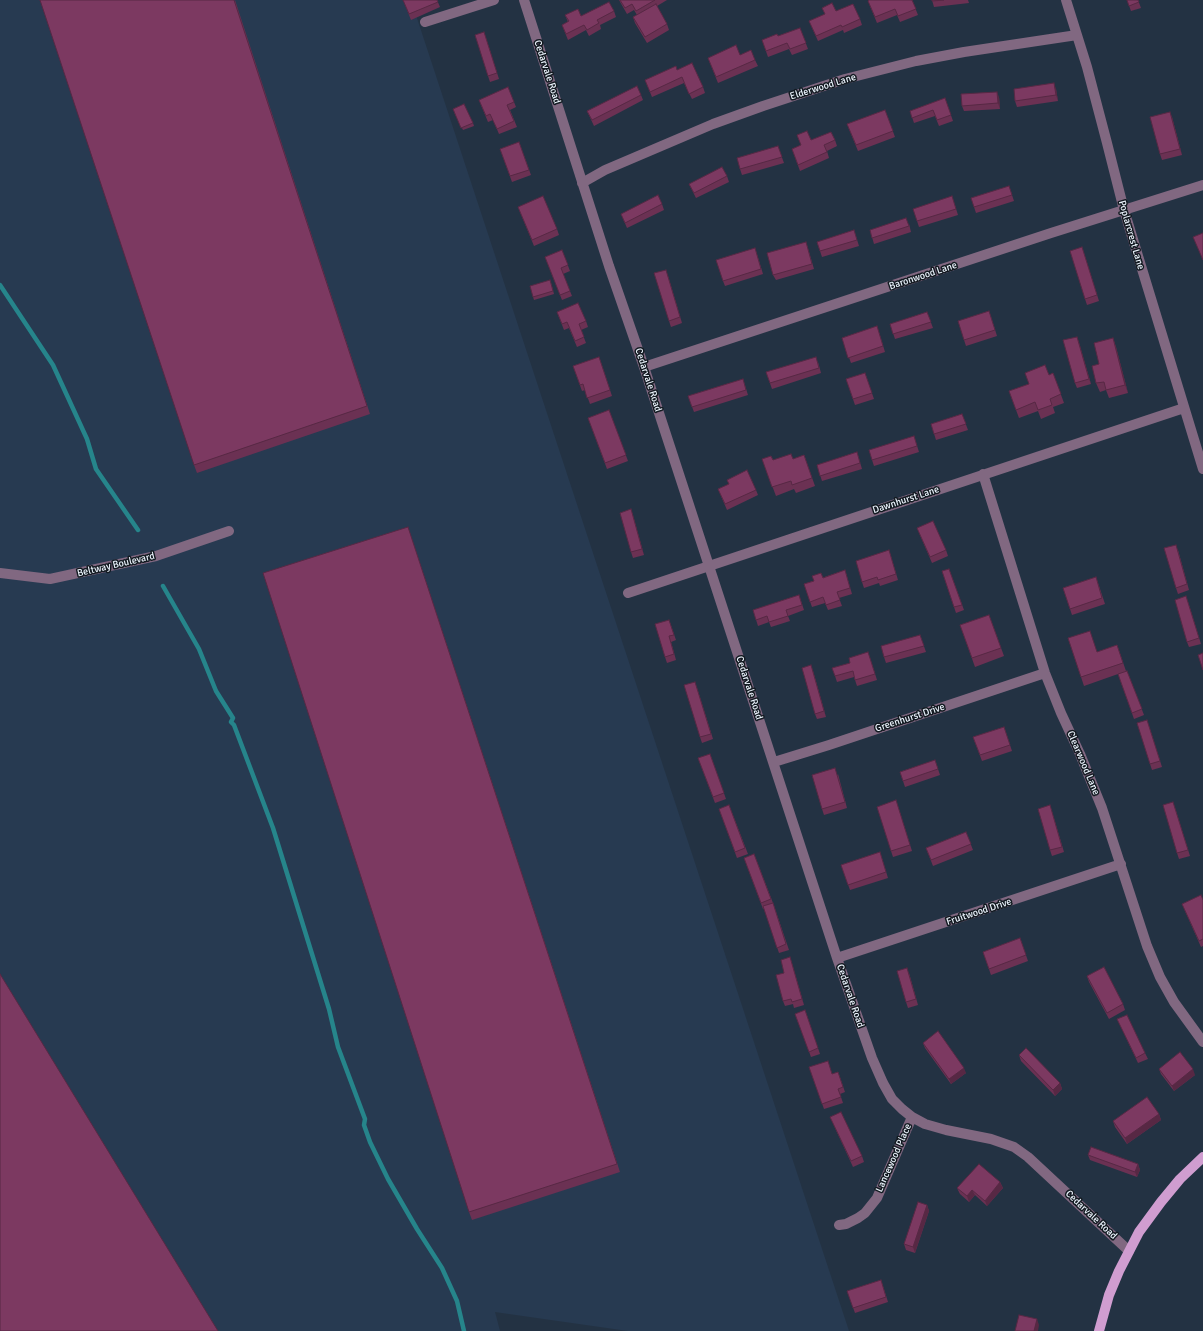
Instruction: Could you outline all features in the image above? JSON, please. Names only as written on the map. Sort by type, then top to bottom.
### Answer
[{"type":"main road","points":[[1099,1331],[1109,1295],[1129,1250],[1161,1202],[1180,1179],[1203,1157]]},
{"type":"street","points":[[425,22],[494,0]]},
{"type":"street","name":"Cedarvale Road","points":[[524,0],[582,183],[774,762],[837,958],[882,1083],[892,1099],[902,1109],[912,1117],[925,1124],[946,1130],[991,1138],[1014,1147],[1033,1162],[1129,1250]]},
{"type":"street","name":"Poplarcrest Lane","points":[[1066,0],[1105,136],[1124,210],[1203,469]]},
{"type":"street","name":"Elderwood Lane","points":[[582,183],[605,170],[713,124],[845,79],[923,60],[964,52],[1077,36]]},
{"type":"street","name":"Baronwood Lane","points":[[644,367],[1051,233],[1203,185]]},
{"type":"street","name":"Dawnhurst Lane","points":[[628,593],[1184,408]]},
{"type":"street","name":"Clearwood Lane","points":[[982,474],[1045,673],[1100,801],[1146,946],[1160,977],[1174,1002],[1203,1042]]},
{"type":"street","name":"Beltway Boulevard","points":[[0,573],[50,579],[156,556],[229,531]]},
{"type":"street","name":"Greenhurst Drive","points":[[774,762],[1045,673]]},
{"type":"street","name":"Fruitwood Drive","points":[[837,958],[1121,864]]},
{"type":"street","name":"Lancewood Place","points":[[839,1225],[846,1224],[865,1213],[876,1198],[912,1117]]},
{"type":"shaded area","points":[[0,0],[411,0],[849,1331],[628,1331],[495,1312],[500,1331],[0,1331]]},
{"type":"building","points":[[40,0],[234,0],[367,406],[194,465]]},
{"type":"building","points":[[403,0],[437,0],[438,2],[409,14]]},
{"type":"building","points":[[620,0],[655,0],[636,11],[632,4],[625,8]]},
{"type":"building","points":[[912,0],[916,9],[898,16],[895,9],[875,17],[868,1]]},
{"type":"building","points":[[1127,0],[1138,0],[1139,2],[1129,6]]},
{"type":"building","points":[[609,2],[614,11],[597,20],[599,23],[587,30],[584,25],[566,34],[562,25],[569,21],[565,15],[578,9],[581,16]]},
{"type":"building","points":[[832,3],[836,11],[853,4],[860,19],[842,27],[841,25],[816,36],[809,21],[825,14],[822,8]]},
{"type":"building","points":[[656,4],[667,24],[645,37],[633,17]]},
{"type":"building","points":[[800,28],[806,43],[790,49],[787,43],[766,51],[762,40],[777,34],[778,36]]},
{"type":"building","points":[[484,32],[497,73],[488,76],[475,35]]},
{"type":"building","points":[[736,45],[740,55],[751,50],[755,60],[716,77],[708,58]]},
{"type":"building","points":[[692,63],[703,87],[689,94],[682,77],[650,92],[645,80],[676,66],[677,70]]},
{"type":"building","points":[[1054,83],[1056,95],[1015,101],[1014,89]]},
{"type":"building","points":[[637,86],[641,95],[592,120],[587,111]]},
{"type":"building","points":[[508,87],[514,102],[507,105],[514,121],[497,129],[490,114],[486,116],[479,100]]},
{"type":"building","points":[[997,92],[998,103],[962,106],[961,94]]},
{"type":"building","points":[[945,98],[951,115],[937,120],[933,110],[912,118],[910,111]]},
{"type":"building","points":[[464,104],[473,123],[461,128],[453,109]]},
{"type":"building","points":[[885,110],[893,131],[856,145],[847,124]]},
{"type":"building","points":[[1170,112],[1180,149],[1160,154],[1150,117]]},
{"type":"building","points":[[807,131],[811,140],[831,132],[835,140],[824,145],[827,152],[798,165],[792,149],[801,145],[797,135]]},
{"type":"building","points":[[519,142],[529,170],[510,176],[500,149]]},
{"type":"building","points":[[778,146],[782,157],[740,169],[737,158]]},
{"type":"building","points":[[722,167],[727,176],[694,193],[689,184]]},
{"type":"building","points":[[1009,186],[1012,195],[974,207],[971,198]]},
{"type":"building","points":[[658,195],[662,204],[625,223],[621,214]]},
{"type":"building","points":[[543,196],[557,229],[532,240],[518,207]]},
{"type":"building","points":[[952,196],[956,209],[917,221],[913,209]]},
{"type":"building","points":[[906,218],[909,226],[872,238],[870,230]]},
{"type":"building","points":[[854,230],[857,240],[820,251],[817,242]]},
{"type":"building","points":[[1203,233],[1203,260],[1193,237]]},
{"type":"building","points":[[806,242],[812,264],[773,275],[767,253]]},
{"type":"building","points":[[1082,247],[1097,295],[1085,299],[1070,251]]},
{"type":"building","points":[[755,248],[761,269],[723,281],[716,260]]},
{"type":"building","points":[[562,250],[568,265],[561,268],[570,291],[560,295],[545,257]]},
{"type":"building","points":[[666,270],[680,317],[669,321],[654,273]]},
{"type":"building","points":[[550,280],[553,291],[533,297],[530,286]]},
{"type":"building","points":[[578,303],[586,321],[579,324],[584,337],[575,341],[567,322],[562,324],[557,312]]},
{"type":"building","points":[[989,311],[995,330],[964,340],[958,321]]},
{"type":"building","points":[[927,312],[931,322],[893,334],[890,324]]},
{"type":"building","points":[[877,326],[883,346],[848,358],[842,338]]},
{"type":"building","points":[[1077,337],[1089,379],[1075,383],[1063,340]]},
{"type":"building","points":[[1113,338],[1125,385],[1106,390],[1104,382],[1096,383],[1092,366],[1099,364],[1094,343]]},
{"type":"building","points":[[599,357],[610,390],[587,398],[583,384],[580,385],[573,366]]},
{"type":"building","points":[[816,357],[819,368],[770,383],[766,372]]},
{"type":"building","points":[[1045,365],[1049,375],[1053,373],[1061,394],[1050,399],[1052,405],[1038,410],[1035,402],[1016,410],[1009,391],[1029,384],[1025,373]]},
{"type":"building","points":[[865,373],[872,393],[853,399],[846,379]]},
{"type":"building","points":[[743,379],[746,390],[692,407],[688,396]]},
{"type":"building","points":[[609,410],[626,455],[605,463],[588,418]]},
{"type":"building","points":[[962,414],[966,424],[934,434],[931,424]]},
{"type":"building","points":[[914,436],[917,446],[872,460],[869,450]]},
{"type":"building","points":[[857,452],[860,463],[820,476],[817,465]]},
{"type":"building","points":[[791,454],[793,459],[804,455],[812,478],[792,485],[791,481],[772,487],[762,459],[771,456],[773,460]]},
{"type":"building","points":[[747,470],[756,490],[725,504],[718,489],[729,484],[727,480]]},
{"type":"building","points":[[631,509],[642,549],[631,552],[620,513]]},
{"type":"building","points":[[933,521],[946,550],[930,557],[917,528]]},
{"type":"building","points":[[408,527],[617,1164],[469,1212],[263,573]]},
{"type":"building","points":[[1176,545],[1187,584],[1176,588],[1164,548]]},
{"type":"building","points":[[889,550],[896,574],[878,580],[877,577],[862,582],[856,561]]},
{"type":"building","points":[[949,569],[962,605],[954,607],[942,571]]},
{"type":"building","points":[[845,570],[850,588],[837,592],[840,600],[826,605],[823,597],[810,602],[804,584],[814,581],[812,576],[821,573],[823,578]]},
{"type":"building","points":[[1096,577],[1102,598],[1070,609],[1063,588]]},
{"type":"building","points":[[799,595],[802,605],[786,610],[788,616],[769,622],[767,616],[756,620],[753,610]]},
{"type":"building","points":[[1186,596],[1199,638],[1187,642],[1175,600]]},
{"type":"building","points":[[989,615],[1001,648],[972,658],[960,625]]},
{"type":"building","points":[[669,620],[674,635],[669,636],[674,654],[665,657],[655,624]]},
{"type":"building","points":[[1090,631],[1097,652],[1117,645],[1123,663],[1081,677],[1068,638]]},
{"type":"building","points":[[920,635],[924,646],[884,657],[881,646]]},
{"type":"building","points":[[868,652],[875,674],[855,680],[853,671],[835,676],[832,668],[850,663],[849,658]]},
{"type":"building","points":[[1203,653],[1203,670],[1198,655]]},
{"type":"building","points":[[811,665],[824,711],[815,714],[802,668]]},
{"type":"building","points":[[1127,671],[1142,709],[1132,713],[1118,674]]},
{"type":"building","points":[[695,682],[711,734],[700,737],[684,685]]},
{"type":"building","points":[[1147,720],[1160,761],[1150,764],[1137,723]]},
{"type":"building","points":[[1004,727],[1010,745],[980,755],[973,737]]},
{"type":"building","points":[[710,754],[724,793],[713,797],[698,758]]},
{"type":"building","points":[[935,760],[938,769],[903,781],[900,772]]},
{"type":"building","points":[[835,768],[845,802],[822,809],[812,775]]},
{"type":"building","points":[[896,800],[910,845],[891,851],[877,807]]},
{"type":"building","points":[[1173,802],[1188,850],[1177,853],[1163,805]]},
{"type":"building","points":[[729,805],[745,848],[735,852],[719,809]]},
{"type":"building","points":[[1050,805],[1062,847],[1050,850],[1038,809]]},
{"type":"building","points":[[966,832],[971,844],[931,860],[926,848]]},
{"type":"building","points":[[880,852],[886,872],[848,885],[841,865]]},
{"type":"building","points":[[754,854],[771,899],[761,903],[744,858]]},
{"type":"building","points":[[1201,895],[1203,900],[1203,939],[1199,941],[1182,904]]},
{"type":"building","points":[[773,903],[786,944],[777,948],[763,906]]},
{"type":"building","points":[[1020,938],[1026,955],[989,969],[983,952]]},
{"type":"building","points":[[790,957],[802,999],[792,1002],[791,999],[783,1001],[776,975],[784,973],[781,960]]},
{"type":"building","points":[[1104,967],[1123,1004],[1107,1013],[1087,976]]},
{"type":"building","points":[[907,968],[916,999],[906,1002],[897,971]]},
{"type":"building","points":[[0,974],[218,1331],[0,1331]]},
{"type":"building","points":[[805,1010],[818,1048],[809,1052],[795,1014]]},
{"type":"building","points":[[1127,1015],[1145,1053],[1136,1058],[1117,1019]]},
{"type":"building","points":[[938,1031],[964,1068],[949,1079],[923,1043]]},
{"type":"building","points":[[1026,1048],[1060,1083],[1053,1090],[1019,1055]]},
{"type":"building","points":[[1180,1052],[1193,1069],[1172,1086],[1159,1069]]},
{"type":"building","points":[[828,1061],[832,1074],[838,1072],[843,1087],[838,1089],[841,1097],[822,1104],[809,1067]]},
{"type":"building","points":[[1147,1097],[1159,1114],[1125,1138],[1113,1121]]},
{"type":"building","points":[[841,1112],[862,1156],[851,1161],[830,1117]]},
{"type":"building","points":[[1091,1147],[1138,1164],[1135,1172],[1088,1155]]},
{"type":"building","points":[[979,1164],[1000,1182],[985,1201],[972,1190],[967,1196],[957,1188]]},
{"type":"building","points":[[918,1202],[927,1205],[913,1247],[904,1244]]},
{"type":"building","points":[[881,1280],[886,1297],[853,1308],[847,1291]]},
{"type":"building","points":[[1019,1315],[1037,1319],[1034,1331],[1015,1331]]},
{"type":"waterway","points":[[0,285],[53,365],[87,439],[96,469],[138,530]]},
{"type":"waterway","points":[[163,586],[199,649],[216,691],[233,718],[231,722],[234,725],[273,828],[329,1009],[338,1047],[365,1119],[364,1125],[370,1142],[388,1179],[442,1268],[457,1301],[464,1331]]}]
